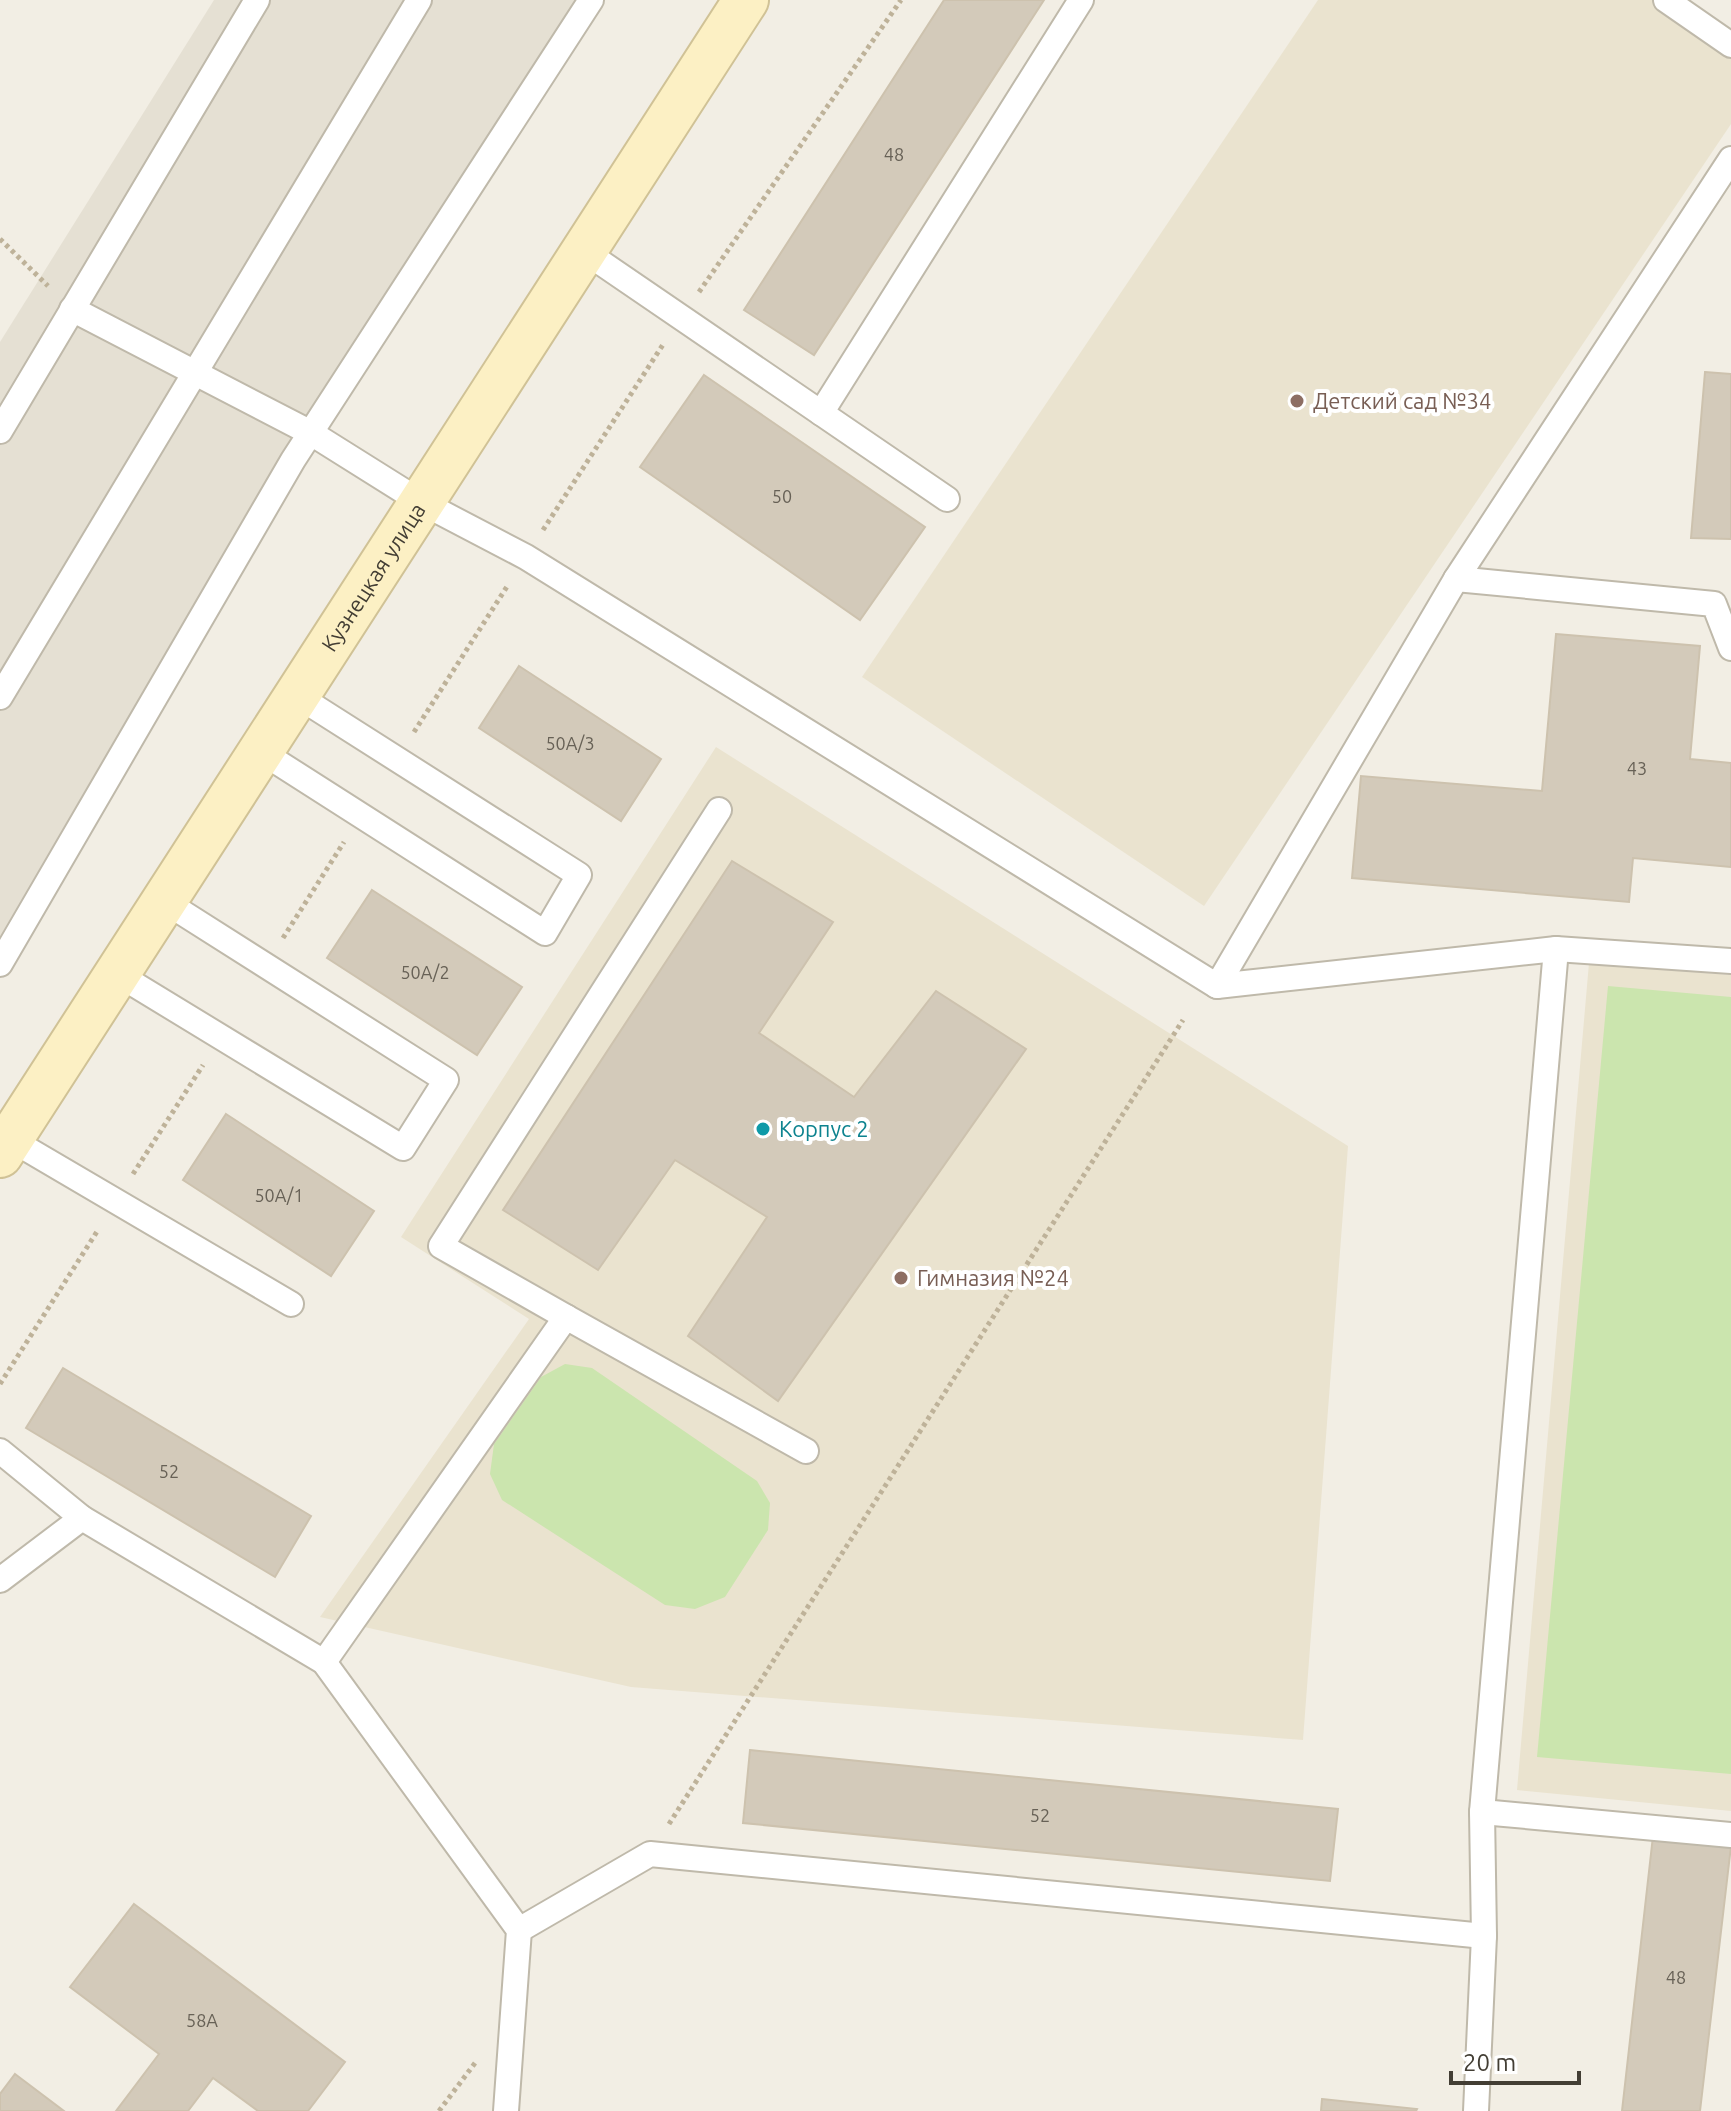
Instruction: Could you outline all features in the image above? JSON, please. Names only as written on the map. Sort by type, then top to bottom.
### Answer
[{"type":"main road","name":"Кузнецкая улица","points":[[5,1147],[119,975],[296,695],[746,0]]},
{"type":"lane","points":[[0,431],[257,0]]},
{"type":"lane","points":[[0,697],[419,0]]},
{"type":"lane","points":[[0,964],[311,433],[591,0]]},
{"type":"lane","points":[[821,413],[1081,0]]},
{"type":"lane","points":[[1666,0],[1731,45]]},
{"type":"lane","points":[[1217,986],[1456,579],[1731,159]]},
{"type":"lane","points":[[584,251],[947,499]]},
{"type":"lane","points":[[72,309],[311,433],[421,502],[526,557],[1217,986],[1556,949],[1731,961]]},
{"type":"lane","points":[[1456,579],[1714,604],[1731,648]]},
{"type":"lane","points":[[260,751],[545,933],[579,875],[296,695]]},
{"type":"lane","points":[[719,810],[441,1246],[806,1451]]},
{"type":"lane","points":[[119,975],[403,1148],[446,1080],[164,901]]},
{"type":"lane","points":[[1476,2111],[1484,1936],[1482,1812],[1556,949]]},
{"type":"lane","points":[[5,1147],[116,1202],[291,1304]]},
{"type":"lane","points":[[324,1662],[566,1317]]},
{"type":"lane","points":[[0,1451],[82,1518],[324,1662],[519,1930],[506,2111]]},
{"type":"lane","points":[[0,1580],[82,1518]]},
{"type":"lane","points":[[1482,1812],[1731,1835]]},
{"type":"lane","points":[[519,1930],[650,1854],[1484,1936]]},
{"type":"path","points":[[397,759],[682,318],[901,0]]},
{"type":"path","points":[[0,239],[72,309]]},
{"type":"path","points":[[266,965],[361,815]]},
{"type":"path","points":[[650,1854],[1183,1020]]},
{"type":"path","points":[[0,1384],[220,1037]]},
{"type":"shaded area","points":[[214,0],[583,0],[0,938],[0,342]]},
{"type":"shaded area","name":"Детский сад №34","points":[[1318,0],[1674,0],[1731,38],[1731,124],[1204,906],[862,677]]},
{"type":"shaded area","name":"Гимназия №24","points":[[716,747],[1348,1146],[1303,1740],[631,1687],[320,1617],[529,1319],[401,1237]]},
{"type":"shaded area","points":[[1589,963],[1731,975],[1731,1811],[1517,1790]]},
{"type":"green space","points":[[1608,986],[1731,997],[1731,1774],[1537,1757]]},
{"type":"green space","points":[[565,1364],[592,1368],[757,1481],[770,1503],[768,1530],[725,1597],[695,1609],[665,1605],[502,1500],[490,1474],[494,1444],[541,1377]]},
{"type":"building","points":[[944,0],[1044,0],[814,355],[744,310]]},
{"type":"building","points":[[1705,372],[1731,374],[1731,539],[1691,538]]},
{"type":"building","points":[[704,375],[925,527],[860,620],[640,467]]},
{"type":"building","points":[[1556,634],[1700,646],[1690,759],[1731,763],[1731,867],[1633,858],[1629,902],[1352,878],[1361,776],[1542,791]]},
{"type":"building","points":[[519,666],[661,759],[621,821],[479,728]]},
{"type":"building","name":"Корпус 2","points":[[732,861],[833,922],[759,1033],[854,1097],[936,991],[1026,1049],[778,1401],[688,1336],[767,1217],[675,1160],[598,1270],[503,1210]]},
{"type":"building","points":[[372,890],[522,987],[477,1055],[327,958]]},
{"type":"building","points":[[226,1114],[374,1211],[331,1276],[183,1180]]},
{"type":"building","points":[[63,1368],[311,1516],[275,1577],[26,1428]]},
{"type":"building","points":[[750,1750],[1338,1809],[1330,1881],[743,1823]]},
{"type":"building","points":[[1653,1836],[1731,1846],[1700,2111],[1622,2111]]},
{"type":"building","points":[[134,1904],[345,2062],[308,2111],[258,2111],[213,2078],[188,2111],[116,2111],[159,2054],[70,1987]]},
{"type":"building","points":[[15,2074],[64,2111],[0,2111],[0,2094]]},
{"type":"building","points":[[1322,2099],[1417,2109],[1321,2111]]},
{"type":"place","name":"Детский сад №34","points":[[1297,401]]},
{"type":"place","name":"Корпус 2","points":[[763,1129]]},
{"type":"place","name":"Гимназия №24","points":[[901,1278]]}]
